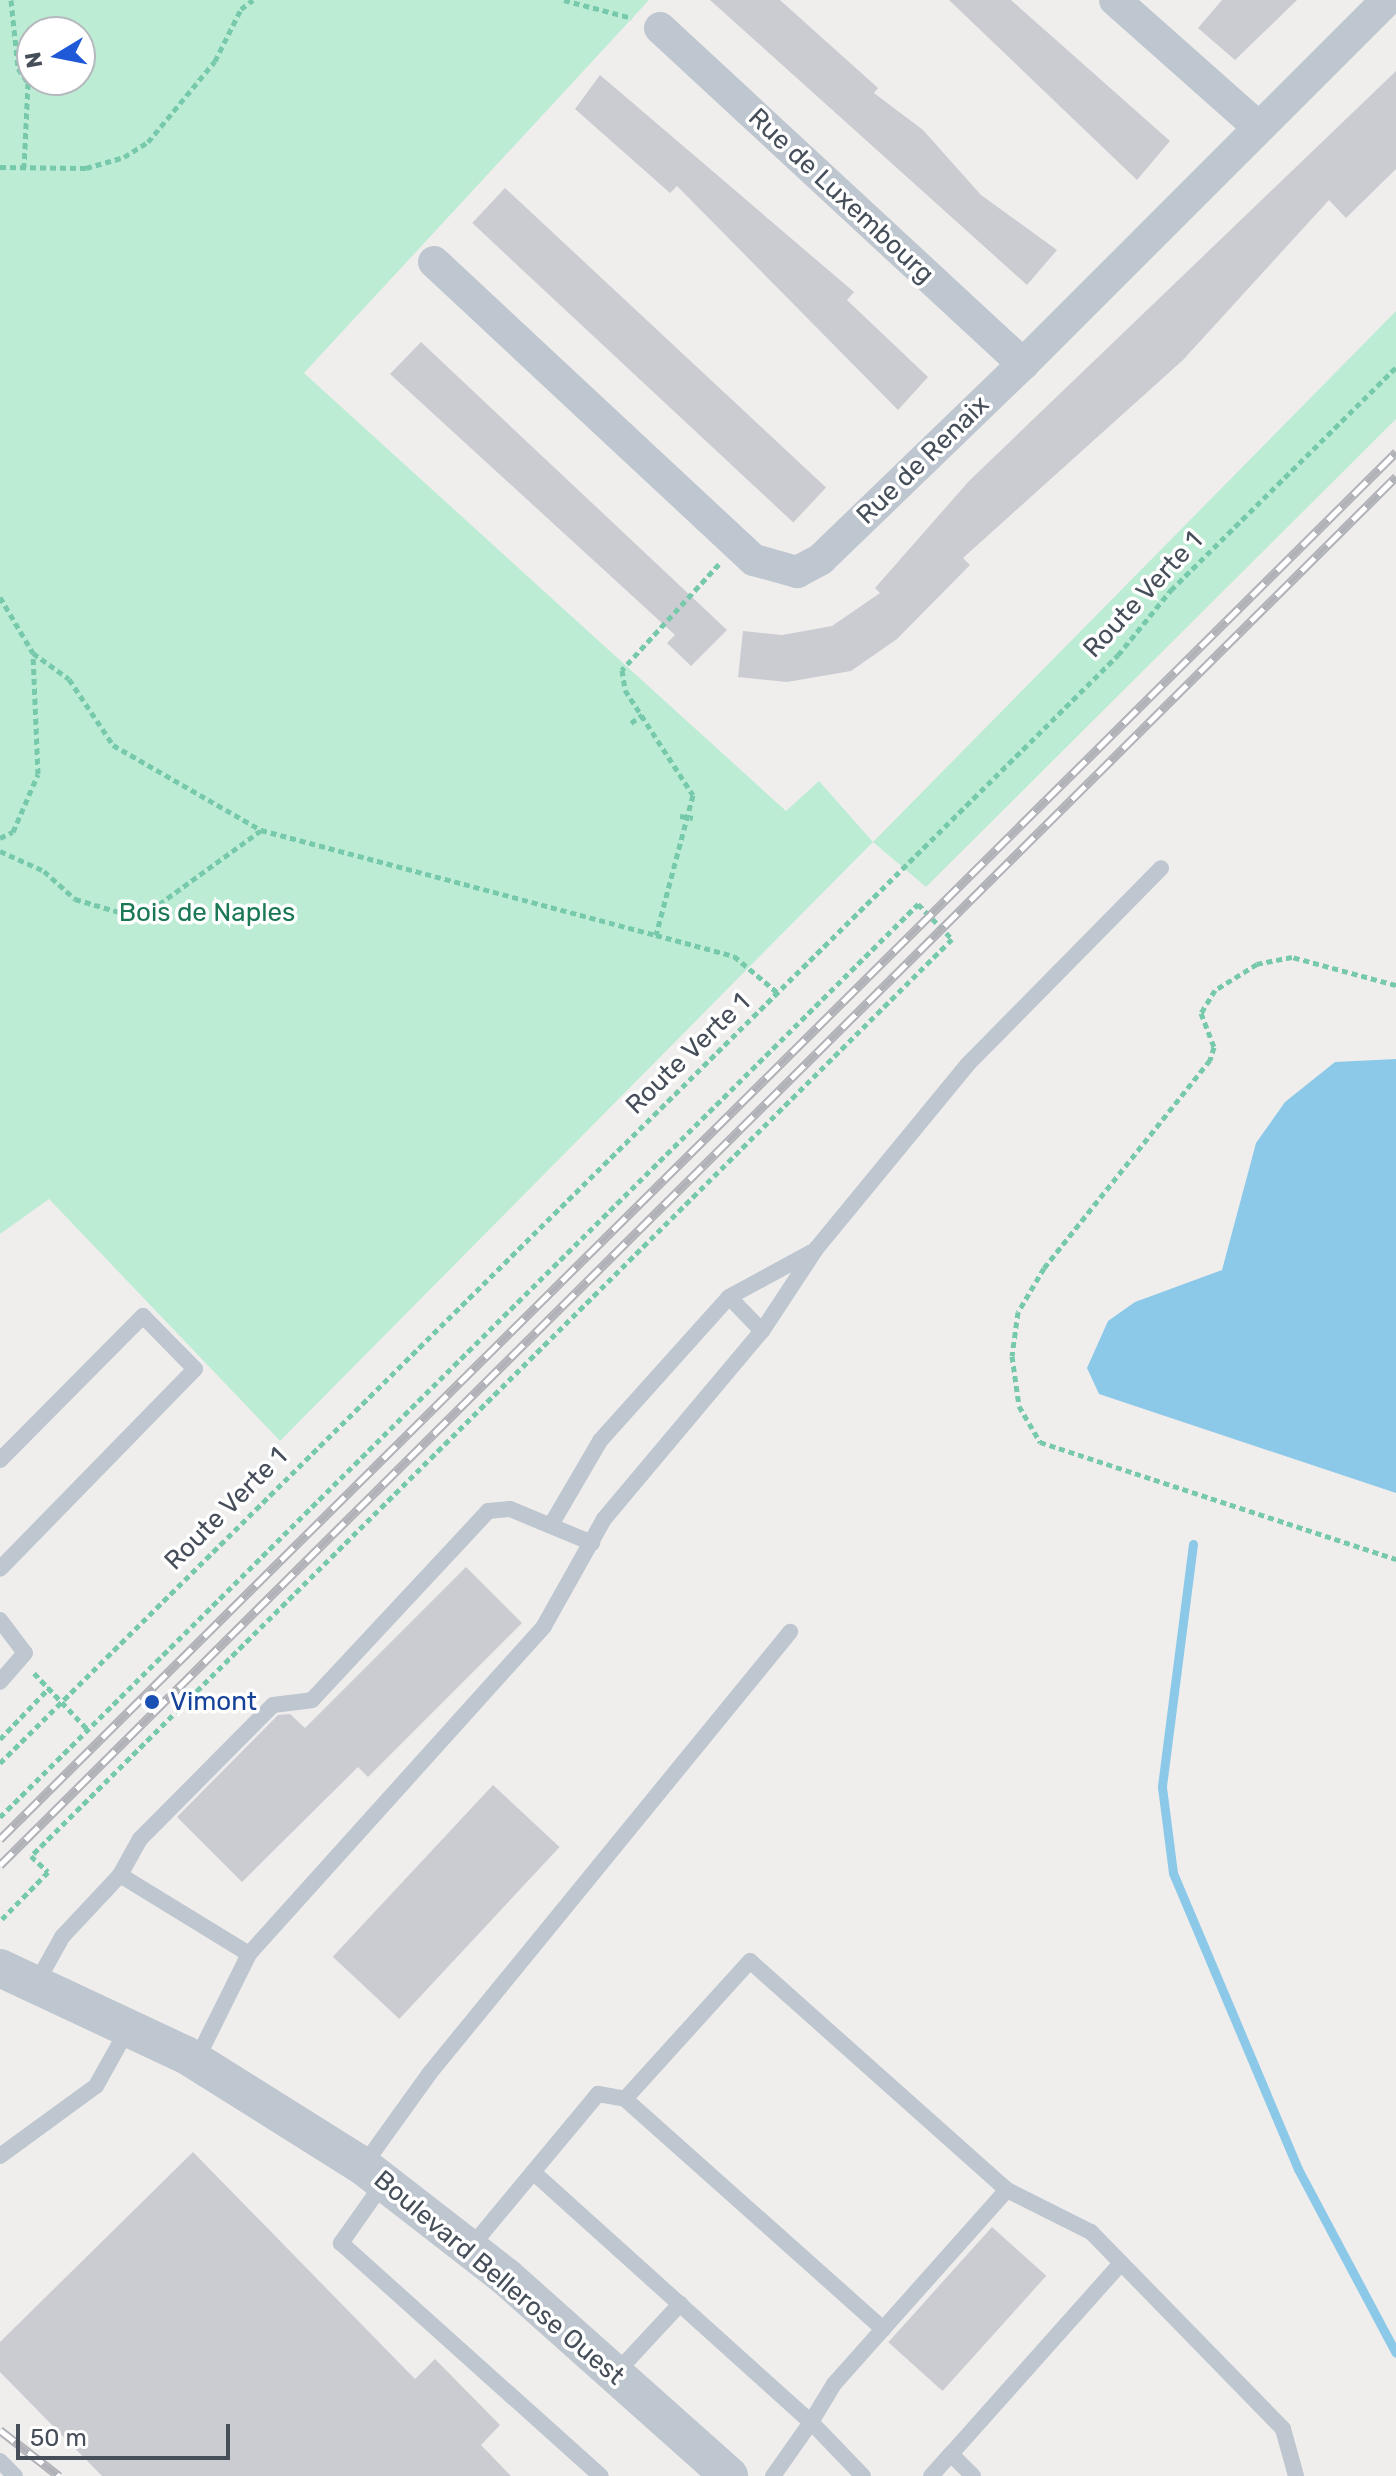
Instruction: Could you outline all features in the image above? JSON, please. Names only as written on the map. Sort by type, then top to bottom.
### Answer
[{"type":"street","points":[[1115,0],[1256,125]]},
{"type":"street","name":"Rue de Renaix","points":[[434,262],[754,560],[778,572],[821,559],[1023,364],[1256,125],[1387,0]]},
{"type":"street","name":"Rue de Luxembourg","points":[[660,28],[1023,364]]},
{"type":"street","name":"Boulevard Bellerose Ouest","points":[[0,1968],[196,2061],[374,2173],[470,2248],[724,2474]]},
{"type":"lane","points":[[196,2061],[249,1954],[544,1626],[620,1498],[762,1331],[816,1249],[992,1036],[1161,868]]},
{"type":"lane","points":[[551,1525],[623,1412],[729,1297],[816,1249]]},
{"type":"lane","points":[[729,1297],[762,1331]]},
{"type":"lane","points":[[0,1460],[138,1311],[195,1369],[0,1569]]},
{"type":"lane","points":[[36,1984],[62,1937],[120,1875],[140,1839],[273,1705],[312,1700],[488,1511],[510,1509],[592,1543]]},
{"type":"lane","points":[[0,1620],[25,1653],[0,1682]]},
{"type":"lane","points":[[601,2476],[341,2243],[374,2173],[429,2074],[790,1632]]},
{"type":"lane","points":[[120,1875],[249,1954]]},
{"type":"lane","points":[[625,2099],[750,1961],[1007,2190],[1071,2217],[1121,2263],[1283,2429],[1296,2476]]},
{"type":"lane","points":[[0,2156],[96,2086],[129,2027]]},
{"type":"lane","points":[[470,2248],[598,2094],[625,2099],[883,2329]]},
{"type":"lane","points":[[533,2172],[811,2422],[863,2476]]},
{"type":"lane","points":[[773,2476],[883,2329],[1007,2190]]},
{"type":"lane","points":[[931,2476],[1121,2263]]},
{"type":"lane","points":[[615,2374],[680,2304]]},
{"type":"lane","points":[[951,2454],[973,2476]]},
{"type":"lane","points":[[0,2461],[15,2476]]},
{"type":"path","points":[[11,0],[18,68],[28,83],[24,167]]},
{"type":"path","points":[[0,167],[86,168],[148,142],[253,0]]},
{"type":"path","points":[[564,0],[660,28]]},
{"type":"path","name":"Route Verte 1","points":[[0,1763],[778,993],[1396,367]]},
{"type":"path","points":[[656,935],[693,818],[688,778],[623,683],[624,664],[724,558]]},
{"type":"path","points":[[0,597],[33,653],[69,679],[113,745],[133,762],[261,830],[734,956],[778,993]]},
{"type":"path","points":[[0,838],[13,832],[38,774],[33,653]]},
{"type":"path","points":[[631,723],[642,715]]},
{"type":"path","points":[[680,816],[693,818]]},
{"type":"path","points":[[0,851],[44,871],[75,899],[129,915],[151,910],[261,830]]},
{"type":"path","points":[[0,1817],[918,904],[952,939],[31,1856],[48,1872],[0,1921]]},
{"type":"path","points":[[1396,985],[1292,957],[1257,964],[1215,990],[1201,1013],[1214,1047],[1210,1060],[1044,1268],[1018,1312],[1012,1356],[1019,1406],[1040,1442],[1396,1559]]},
{"type":"path","points":[[0,1739],[51,1690],[88,1730]]},
{"type":"green space","name":"Bois de Naples","points":[[0,0],[649,0],[304,373],[786,811],[819,781],[873,842],[280,1441],[49,1199],[0,1234]]},
{"type":"green space","points":[[1396,311],[1396,419],[926,887],[873,842]]},
{"type":"water","points":[[1396,1059],[1396,1493],[1099,1394],[1087,1368],[1108,1321],[1135,1302],[1222,1270],[1256,1143],[1285,1102],[1335,1062]]},
{"type":"building","points":[[710,0],[780,0],[878,88],[874,93],[923,130],[981,195],[1057,250],[1027,285]]},
{"type":"building","points":[[949,0],[1011,0],[1170,141],[1137,180]]},
{"type":"building","points":[[1222,0],[1297,0],[1235,60],[1198,28]]},
{"type":"building","points":[[1396,71],[1396,169],[1346,218],[1329,200],[1183,360],[963,558],[970,565],[897,639],[851,671],[787,682],[738,677],[743,631],[782,635],[832,626],[880,593],[875,588],[969,481]]},
{"type":"building","points":[[600,75],[854,292],[847,300],[928,377],[898,410],[677,186],[670,193],[575,109]]},
{"type":"building","points":[[505,188],[826,487],[793,523],[472,223]]},
{"type":"building","points":[[421,342],[727,630],[691,666],[667,643],[675,635],[390,374]]},
{"type":"building","points":[[466,1567],[522,1623],[368,1777],[358,1767],[242,1882],[177,1817],[278,1715],[290,1714],[305,1728]]},
{"type":"building","points":[[493,1785],[560,1847],[399,2019],[333,1957]]},
{"type":"building","points":[[193,2152],[415,2379],[435,2359],[500,2425],[481,2445],[511,2476],[102,2476],[0,2372],[0,2342]]},
{"type":"building","points":[[992,2227],[1046,2276],[943,2391],[888,2342]]},
{"type":"waterway","points":[[1193,1544],[1162,1787],[1173,1873],[1298,2169],[1396,2353]]},
{"type":"railway","points":[[0,1839],[1396,452]]},
{"type":"railway","points":[[0,1865],[1396,477]]},
{"type":"railway","points":[[0,2430],[59,2476]]},
{"type":"place","name":"Vimont","points":[[152,1702]]}]
